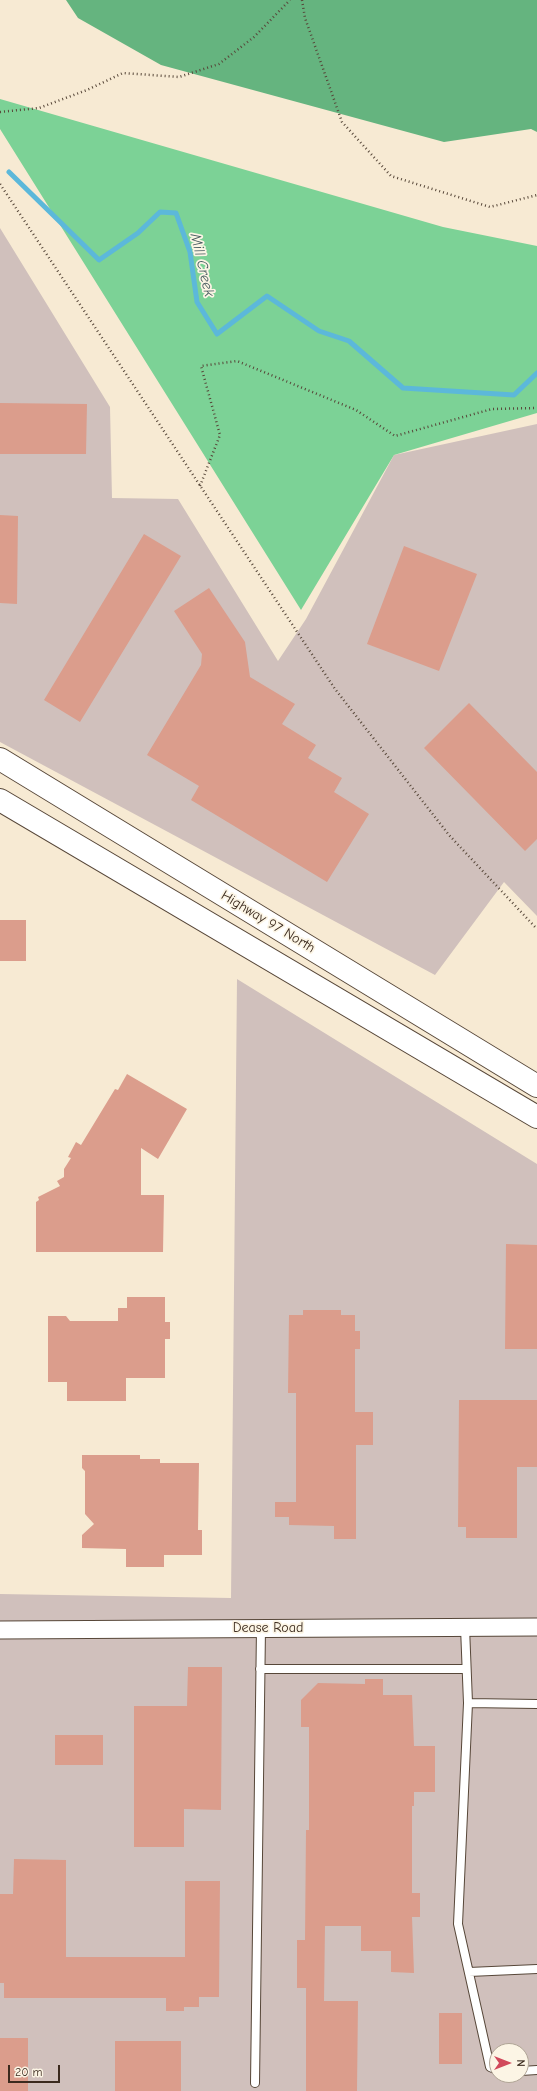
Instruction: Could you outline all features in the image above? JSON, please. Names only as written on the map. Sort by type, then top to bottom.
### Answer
[{"type":"highway","name":"Highway 97 North","points":[[0,759],[537,1086]]},
{"type":"highway","points":[[6,806],[537,1117]]},
{"type":"street","name":"Dease Road","points":[[0,1630],[537,1627]]},
{"type":"lane","points":[[465,1627],[468,1702],[458,1924],[489,2062]]},
{"type":"lane","points":[[255,2083],[260,1628]]},
{"type":"lane","points":[[260,1669],[466,1669]]},
{"type":"lane","points":[[468,1702],[537,1704]]},
{"type":"lane","points":[[469,1972],[537,1969]]},
{"type":"path","points":[[0,112],[39,108],[87,90],[123,73],[179,77],[219,64],[254,37],[290,0]]},
{"type":"path","points":[[302,0],[305,18],[342,122],[391,176],[490,207],[537,195]]},
{"type":"path","points":[[0,184],[335,689],[449,835],[537,929]]},
{"type":"path","points":[[200,486],[220,435],[202,366],[237,361],[356,410],[395,436],[492,409],[537,408]]},
{"type":"shaded area","points":[[0,228],[110,407],[112,498],[178,499],[278,661],[306,619],[394,455],[537,424],[537,916],[504,882],[435,975],[0,742]]},
{"type":"shaded area","points":[[237,979],[537,1164],[537,2091],[0,2091],[0,1594],[231,1598]]},
{"type":"green space","points":[[66,0],[537,0],[537,132],[531,129],[444,142],[161,65],[78,18]]},
{"type":"green space","points":[[0,99],[443,227],[537,246],[537,413],[394,455],[301,610],[0,129]]},
{"type":"building","points":[[0,403],[87,404],[86,454],[0,454]]},
{"type":"building","points":[[0,515],[18,516],[17,604],[0,603]]},
{"type":"building","points":[[144,534],[181,556],[80,722],[44,700]]},
{"type":"building","points":[[404,546],[477,574],[439,671],[367,644]]},
{"type":"building","points":[[209,588],[245,642],[250,677],[295,704],[282,724],[316,745],[308,758],[342,778],[334,792],[369,814],[327,882],[191,800],[199,786],[147,755],[201,665],[202,654],[174,611]]},
{"type":"building","points":[[469,703],[537,772],[537,839],[525,851],[424,748]]},
{"type":"building","points":[[0,920],[26,920],[26,961],[0,961]]},
{"type":"building","points":[[127,1074],[187,1109],[158,1159],[141,1148],[141,1195],[164,1195],[163,1252],[36,1252],[36,1202],[39,1200],[38,1197],[60,1186],[57,1181],[64,1177],[64,1169],[71,1158],[68,1157],[76,1142],[81,1145],[115,1089],[118,1090]]},
{"type":"building","points":[[506,1244],[537,1245],[537,1349],[505,1349]]},
{"type":"building","points":[[127,1297],[165,1297],[165,1322],[170,1322],[170,1339],[165,1339],[165,1378],[126,1378],[126,1401],[67,1401],[67,1382],[48,1382],[48,1316],[66,1316],[70,1321],[118,1321],[118,1308],[127,1308]]},
{"type":"building","points":[[303,1310],[341,1310],[341,1315],[355,1315],[355,1331],[360,1331],[360,1349],[355,1349],[355,1412],[373,1412],[373,1445],[356,1445],[356,1539],[334,1539],[334,1526],[289,1525],[289,1517],[275,1517],[275,1502],[296,1502],[296,1393],[288,1393],[289,1315],[303,1315]]},
{"type":"building","points":[[459,1400],[537,1400],[537,1467],[517,1467],[517,1538],[466,1538],[466,1527],[458,1527]]},
{"type":"building","points":[[82,1455],[140,1455],[140,1459],[160,1459],[160,1463],[199,1463],[198,1530],[202,1530],[202,1555],[164,1555],[164,1567],[126,1567],[126,1549],[82,1548],[82,1535],[94,1524],[85,1514],[85,1471],[82,1468]]},
{"type":"building","points":[[188,1667],[222,1667],[221,1810],[184,1809],[184,1847],[134,1847],[134,1706],[187,1706]]},
{"type":"building","points":[[365,1679],[383,1679],[383,1695],[412,1695],[414,1746],[435,1746],[435,1792],[414,1792],[414,1806],[412,1806],[412,1893],[420,1893],[420,1917],[412,1917],[414,1973],[391,1972],[391,1951],[361,1951],[361,1926],[325,1926],[324,2001],[358,2001],[357,2091],[306,2091],[306,1988],[297,1988],[297,1940],[305,1940],[306,1830],[309,1830],[309,1727],[301,1727],[301,1700],[318,1683],[365,1684]]},
{"type":"building","points":[[55,1735],[103,1735],[103,1765],[55,1765]]},
{"type":"building","points":[[14,1859],[66,1860],[66,1957],[185,1957],[185,1881],[220,1881],[219,1997],[199,1997],[199,2007],[184,2007],[184,2011],[166,2011],[166,1998],[4,1998],[4,1983],[0,1983],[0,1894],[13,1894]]},
{"type":"building","points":[[439,2013],[462,2013],[462,2064],[439,2064]]},
{"type":"building","points":[[0,2038],[28,2038],[28,2091],[0,2091]]},
{"type":"building","points":[[115,2041],[181,2041],[181,2091],[115,2091]]},
{"type":"waterway","name":"Mill Creek","points":[[9,172],[99,260],[138,233],[160,212],[176,213],[190,252],[197,302],[217,334],[267,296],[319,331],[349,341],[403,388],[514,395],[537,373]]}]
